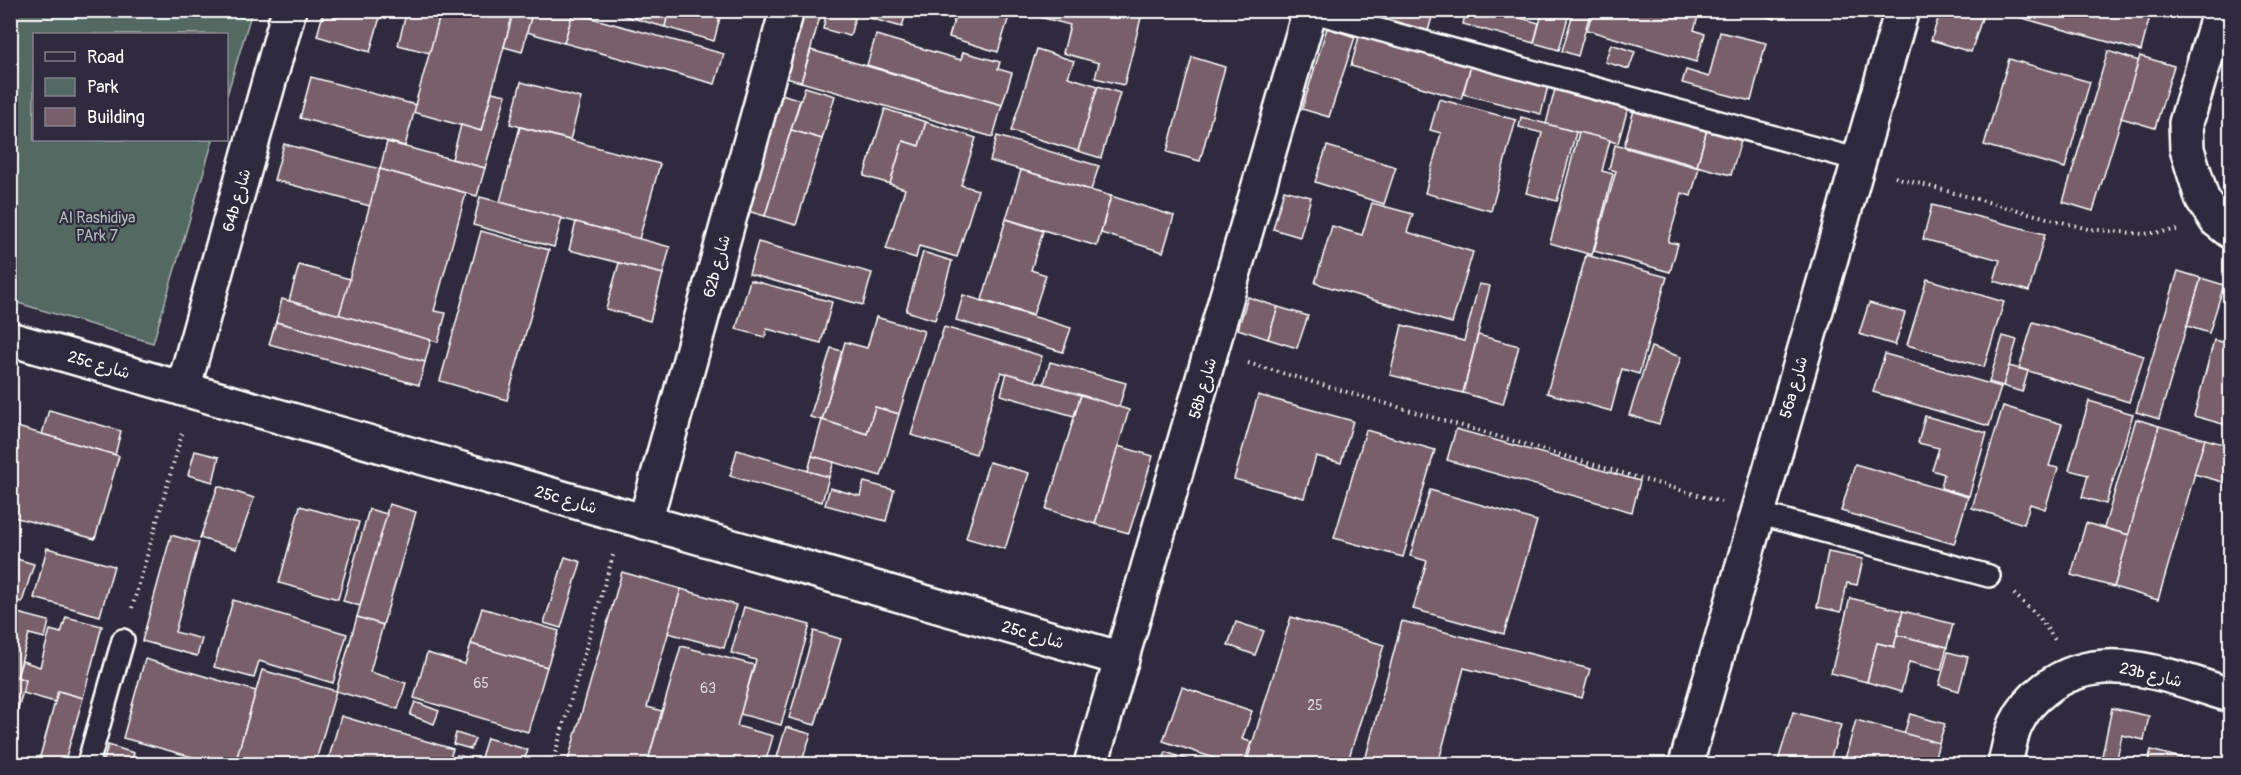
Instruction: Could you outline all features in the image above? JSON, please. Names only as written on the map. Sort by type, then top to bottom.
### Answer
[{"type":"street","name":"64b شارع","points":[[188,390],[289,10]]},
{"type":"street","name":"62b شارع","points":[[635,519],[787,10]]},
{"type":"street","name":"56a شارع","points":[[1686,765],[1902,10]]},
{"type":"street","points":[[2220,10],[2186,123],[2193,174],[2202,198],[2223,226]]},
{"type":"street","name":"58b شارع","points":[[1091,765],[1310,11]]},
{"type":"street","name":"25c شارع","points":[[10,339],[1122,659]]},
{"type":"street","name":"23b شارع","points":[[2005,765],[2016,725],[2026,708],[2039,693],[2071,673],[2109,664],[2133,667],[2230,694]]},
{"type":"lane","points":[[1310,11],[1858,164]]},
{"type":"lane","points":[[1757,513],[1989,576]]},
{"type":"lane","points":[[88,765],[123,640]]},
{"type":"path","points":[[1858,164],[2097,230],[2145,234],[2223,226]]},
{"type":"path","points":[[1212,352],[1757,513]]},
{"type":"path","points":[[123,640],[188,390]]},
{"type":"path","points":[[552,765],[635,519]]},
{"type":"path","points":[[1989,576],[2039,617],[2058,644],[2071,673]]},
{"type":"green space","name":"Al Rashidiya PArk 7","points":[[10,11],[252,11],[228,92],[228,33],[33,33],[33,141],[213,141],[153,343],[11,301]]},
{"type":"building","points":[[324,10],[382,10],[370,52],[317,36]]},
{"type":"building","points":[[407,10],[441,12],[430,53],[398,45]]},
{"type":"building","points":[[435,10],[463,10],[461,18]]},
{"type":"building","points":[[463,10],[514,10],[481,131],[413,112],[441,12],[461,18]]},
{"type":"building","points":[[514,10],[533,10],[522,52],[504,47]]},
{"type":"building","points":[[533,10],[573,13],[564,43],[527,32]]},
{"type":"building","points":[[603,10],[669,10],[665,27]]},
{"type":"building","points":[[669,10],[722,10],[714,41],[665,27]]},
{"type":"building","points":[[801,10],[822,10],[801,82],[782,77]]},
{"type":"building","points":[[856,10],[907,10],[902,27],[855,14]]},
{"type":"building","points":[[957,10],[1011,10],[998,52],[949,37]]},
{"type":"building","points":[[1033,10],[1143,10],[1124,85],[1095,78],[1099,63],[1063,53],[1070,25],[1032,15]]},
{"type":"building","points":[[1364,10],[1434,10],[1428,31],[1363,13]]},
{"type":"building","points":[[1466,10],[1491,10],[1539,23],[1534,43],[1463,24]]},
{"type":"building","points":[[1543,10],[1570,10],[1559,50],[1534,43]]},
{"type":"building","points":[[1574,10],[1591,10],[1578,56],[1562,51]]},
{"type":"building","points":[[1593,10],[1700,10],[1694,30],[1705,34],[1696,62],[1587,30]]},
{"type":"building","points":[[1756,10],[1777,10],[1775,19],[1755,14]]},
{"type":"building","points":[[1941,10],[1984,12],[1971,52],[1931,40]]},
{"type":"building","points":[[1993,10],[2146,10],[2151,12],[2141,51]]},
{"type":"building","points":[[827,11],[855,17],[850,36],[823,29]]},
{"type":"building","points":[[573,13],[724,54],[715,84],[564,43]]},
{"type":"building","points":[[1327,28],[1355,37],[1329,117],[1302,109]]},
{"type":"building","points":[[1720,32],[1766,43],[1751,101],[1682,83],[1686,70],[1709,77]]},
{"type":"building","points":[[1360,33],[1471,66],[1461,99],[1351,66]]},
{"type":"building","points":[[876,35],[961,60],[963,52],[1000,62],[998,69],[1012,73],[1002,105],[867,65]]},
{"type":"building","points":[[1611,44],[1635,52],[1629,69],[1605,62]]},
{"type":"building","points":[[1037,49],[1074,61],[1068,77],[1098,86],[1078,151],[1011,131]]},
{"type":"building","points":[[811,50],[1002,105],[993,137],[801,82]]},
{"type":"building","points":[[2108,51],[2139,61],[2093,211],[2063,202]]},
{"type":"building","points":[[2140,56],[2174,66],[2155,128],[2121,118]]},
{"type":"building","points":[[1192,57],[1225,67],[1200,161],[1167,152]]},
{"type":"building","points":[[2009,59],[2090,82],[2065,168],[1984,145]]},
{"type":"building","points":[[1471,66],[1548,86],[1541,114],[1463,94]]},
{"type":"building","points":[[311,77],[416,105],[405,146],[300,118]]},
{"type":"building","points":[[521,82],[581,98],[570,140],[510,124]]},
{"type":"building","points":[[1098,86],[1120,93],[1101,158],[1078,151]]},
{"type":"building","points":[[805,87],[835,96],[822,139],[791,130]]},
{"type":"building","points":[[1555,89],[1628,108],[1618,143],[1546,124]]},
{"type":"building","points":[[492,92],[506,95],[485,168],[452,159],[461,125],[481,131]]},
{"type":"building","points":[[779,93],[800,100],[765,216],[744,210]]},
{"type":"building","points":[[1439,99],[1516,120],[1491,211],[1425,193],[1441,133],[1430,130]]},
{"type":"building","points":[[885,109],[926,122],[919,146],[903,141],[890,184],[864,176]]},
{"type":"building","points":[[1634,110],[1707,130],[1697,166],[1624,146]]},
{"type":"building","points":[[1521,117],[1576,132],[1557,201],[1526,193],[1542,133],[1519,127]]},
{"type":"building","points":[[926,122],[976,138],[961,185],[978,190],[957,257],[919,246],[916,258],[886,249],[905,189],[890,184],[903,141],[919,146]]},
{"type":"building","points":[[520,127],[660,164],[639,239],[500,202]]},
{"type":"building","points":[[791,130],[822,139],[796,225],[765,216]]},
{"type":"building","points":[[1707,130],[1741,140],[1731,175],[1697,166]]},
{"type":"building","points":[[1579,132],[1610,140],[1602,171],[1613,174],[1592,255],[1550,243]]},
{"type":"building","points":[[997,136],[1099,166],[1091,190],[990,161]]},
{"type":"building","points":[[387,142],[485,168],[477,196],[380,169]]},
{"type":"building","points":[[284,144],[380,169],[370,206],[274,180]]},
{"type":"building","points":[[1615,145],[1699,168],[1691,196],[1682,193],[1668,242],[1678,244],[1670,272],[1594,251],[1616,171],[1609,169]]},
{"type":"building","points":[[1327,146],[1396,167],[1384,204],[1315,182]]},
{"type":"building","points":[[380,169],[466,193],[434,311],[446,313],[438,342],[339,315]]},
{"type":"building","points":[[1021,170],[1111,196],[1097,246],[1006,219]]},
{"type":"building","points":[[1284,190],[1311,197],[1300,237],[1273,229]]},
{"type":"building","points":[[1111,196],[1174,216],[1163,252],[1101,233]]},
{"type":"building","points":[[480,197],[562,218],[554,247],[473,225]]},
{"type":"building","points":[[1372,203],[1413,214],[1407,232],[1473,252],[1452,323],[1315,283],[1332,226],[1362,235]]},
{"type":"building","points":[[1932,205],[2045,234],[2029,291],[1994,281],[2000,260],[1923,239]]},
{"type":"building","points":[[1006,219],[1043,231],[1031,270],[1046,275],[1033,315],[982,300]]},
{"type":"building","points":[[576,222],[670,247],[663,274],[569,250]]},
{"type":"building","points":[[481,231],[549,250],[507,400],[440,381]]},
{"type":"building","points":[[758,242],[872,273],[863,305],[749,274]]},
{"type":"building","points":[[923,252],[952,261],[935,320],[906,311]]},
{"type":"building","points":[[1586,255],[1667,277],[1639,374],[1622,369],[1611,411],[1547,393]]},
{"type":"building","points":[[619,263],[663,274],[650,321],[606,309]]},
{"type":"building","points":[[299,265],[350,279],[339,315],[289,301]]},
{"type":"building","points":[[2178,271],[2201,278],[2159,419],[2136,412]]},
{"type":"building","points":[[2201,278],[2224,285],[2209,333],[2187,326]]},
{"type":"building","points":[[1927,279],[2004,302],[1984,367],[1907,345]]},
{"type":"building","points":[[750,280],[832,302],[821,343],[767,329],[765,337],[736,329]]},
{"type":"building","points":[[1479,284],[1490,286],[1463,393],[1390,375],[1402,325],[1464,341]]},
{"type":"building","points":[[963,295],[1071,328],[1063,352],[956,320]]},
{"type":"building","points":[[1248,297],[1278,307],[1268,339],[1238,329]]},
{"type":"building","points":[[282,299],[431,340],[425,362],[276,322]]},
{"type":"building","points":[[1869,303],[1905,313],[1895,345],[1859,334]]},
{"type":"building","points":[[1278,307],[1308,316],[1297,348],[1268,339]]},
{"type":"building","points":[[876,317],[924,331],[899,414],[875,407],[867,434],[822,420],[845,342],[867,348]]},
{"type":"building","points":[[276,322],[425,362],[419,385],[269,344]]},
{"type":"building","points":[[2033,322],[2144,356],[2129,402],[2019,368]]},
{"type":"building","points":[[944,327],[1042,356],[1035,382],[1001,372],[976,454],[911,435]]},
{"type":"building","points":[[1478,335],[1519,346],[1503,404],[1463,393]]},
{"type":"building","points":[[2003,336],[2017,340],[2003,386],[1989,382]]},
{"type":"building","points":[[2214,340],[2230,344],[2230,426],[2194,416]]},
{"type":"building","points":[[1651,347],[1681,357],[1659,424],[1629,415]]},
{"type":"building","points":[[831,348],[842,351],[822,420],[810,417]]},
{"type":"building","points":[[1885,354],[2001,387],[1989,426],[1873,392]]},
{"type":"building","points":[[1050,362],[1126,383],[1119,407],[1044,384]]},
{"type":"building","points":[[2009,366],[2028,371],[2022,392],[2003,386]]},
{"type":"building","points":[[1007,373],[1081,395],[1074,416],[1001,395]]},
{"type":"building","points":[[1081,395],[1129,410],[1095,524],[1046,509]]},
{"type":"building","points":[[1258,395],[1353,421],[1341,463],[1316,456],[1304,498],[1234,479]]},
{"type":"building","points":[[2089,401],[2133,414],[2106,504],[2082,497],[2088,475],[2069,470]]},
{"type":"building","points":[[2003,406],[2062,424],[2049,466],[2058,468],[2045,509],[2030,504],[2024,524],[1972,508]]},
{"type":"building","points":[[875,407],[899,414],[881,476],[812,456],[822,420],[867,434]]},
{"type":"building","points":[[49,410],[121,431],[115,455],[42,434]]},
{"type":"building","points":[[1925,416],[1987,433],[1969,496],[1941,488],[1944,474],[1932,470],[1939,448],[1918,443]]},
{"type":"building","points":[[2136,419],[2159,426],[2129,535],[2104,528]]},
{"type":"building","points":[[10,425],[119,456],[95,539],[10,516]]},
{"type":"building","points":[[2159,426],[2205,439],[2158,600],[2114,587]]},
{"type":"building","points":[[1456,429],[1640,481],[1632,512],[1447,460]]},
{"type":"building","points":[[1366,430],[1435,450],[1403,557],[1334,538]]},
{"type":"building","points":[[2205,439],[2230,446],[2230,484],[2194,474]]},
{"type":"building","points":[[1118,446],[1153,456],[1129,533],[1095,524]]},
{"type":"building","points":[[737,450],[829,477],[822,502],[730,476]]},
{"type":"building","points":[[195,451],[219,457],[213,482],[188,475]]},
{"type":"building","points":[[812,456],[834,462],[829,477],[808,471]]},
{"type":"building","points":[[989,462],[1029,473],[1005,549],[966,538]]},
{"type":"building","points":[[1855,464],[1968,497],[1954,544],[1841,511]]},
{"type":"building","points":[[864,482],[894,490],[886,521],[825,505],[830,488],[860,496]]},
{"type":"building","points":[[218,486],[254,498],[236,549],[200,538]]},
{"type":"building","points":[[1430,490],[1537,521],[1504,634],[1413,609],[1427,561],[1410,556]]},
{"type":"building","points":[[389,504],[416,512],[383,625],[357,617]]},
{"type":"building","points":[[300,506],[359,522],[338,599],[279,583]]},
{"type":"building","points":[[369,509],[387,514],[360,606],[343,601]]},
{"type":"building","points":[[2086,523],[2129,535],[2114,587],[2071,575]]},
{"type":"building","points":[[171,535],[199,543],[175,632],[202,639],[197,656],[142,641]]},
{"type":"building","points":[[47,548],[114,566],[100,616],[34,598]]},
{"type":"building","points":[[1828,552],[1863,559],[1857,585],[1847,583],[1841,612],[1817,607]]},
{"type":"building","points":[[10,557],[34,564],[22,602],[10,599]]},
{"type":"building","points":[[565,557],[581,562],[561,628],[544,623]]},
{"type":"building","points":[[622,572],[681,589],[647,707],[662,711],[647,764],[584,764],[568,760]]},
{"type":"building","points":[[681,589],[736,605],[724,648],[668,633]]},
{"type":"building","points":[[1850,598],[1903,611],[1894,647],[1877,643],[1867,682],[1831,673]]},
{"type":"building","points":[[233,600],[347,634],[333,683],[259,661],[254,678],[214,667]]},
{"type":"building","points":[[744,607],[810,625],[781,725],[740,714],[756,660],[731,653]]},
{"type":"building","points":[[482,608],[559,631],[547,667],[471,644]]},
{"type":"building","points":[[10,611],[49,621],[45,638],[29,634],[17,677],[26,680],[10,738]]},
{"type":"building","points":[[1903,611],[1953,624],[1947,647],[1897,635]]},
{"type":"building","points":[[66,617],[102,626],[83,698],[58,691],[55,702],[23,693],[26,680],[17,677],[22,661],[40,667],[50,630],[61,633]]},
{"type":"building","points":[[357,617],[383,625],[370,672],[406,683],[398,709],[336,691]]},
{"type":"building","points":[[1291,617],[1384,645],[1347,764],[1246,764]]},
{"type":"building","points":[[1402,621],[1590,669],[1582,698],[1464,668],[1438,764],[1364,764]]},
{"type":"building","points":[[1236,622],[1264,631],[1255,655],[1228,645]]},
{"type":"building","points":[[814,631],[841,639],[815,725],[789,718]]},
{"type":"building","points":[[1897,635],[1947,647],[1941,670],[1909,662],[1901,692],[1867,682],[1877,643],[1894,647]]},
{"type":"building","points":[[471,644],[547,667],[528,732],[414,698],[427,653],[465,664]]},
{"type":"building","points":[[681,646],[754,665],[737,726],[773,736],[765,764],[647,764]]},
{"type":"building","points":[[1948,652],[1968,657],[1959,691],[1939,685]]},
{"type":"building","points":[[145,659],[256,691],[235,764],[218,764],[123,738]]},
{"type":"building","points":[[262,670],[336,691],[315,764],[235,764]]},
{"type":"building","points":[[1182,687],[1252,711],[1242,739],[1251,742],[1244,764],[1232,764],[1163,741]]},
{"type":"building","points":[[58,691],[83,698],[64,764],[38,764]]},
{"type":"building","points":[[415,702],[439,711],[434,724],[410,715]]},
{"type":"building","points":[[2112,708],[2149,716],[2144,740],[2122,735],[2117,759],[2102,756]]},
{"type":"building","points":[[1793,712],[1841,725],[1829,764],[1777,764]]},
{"type":"building","points":[[1910,714],[1945,724],[1939,743],[1904,734]]},
{"type":"building","points":[[341,716],[453,749],[448,764],[327,764]]},
{"type":"building","points":[[1856,720],[1939,743],[1933,764],[1865,764],[1845,759]]},
{"type":"building","points":[[786,727],[811,734],[801,764],[775,764]]},
{"type":"building","points":[[456,733],[475,739],[471,749],[453,744]]},
{"type":"building","points":[[487,738],[528,750],[523,764],[479,764]]},
{"type":"building","points":[[108,745],[134,753],[131,764],[103,764]]},
{"type":"building","points":[[2151,750],[2204,764],[2147,764]]},
{"type":"building","points":[[1166,752],[1199,764],[1161,764]]},
{"type":"building","points":[[457,755],[480,761],[479,764],[455,764]]}]
